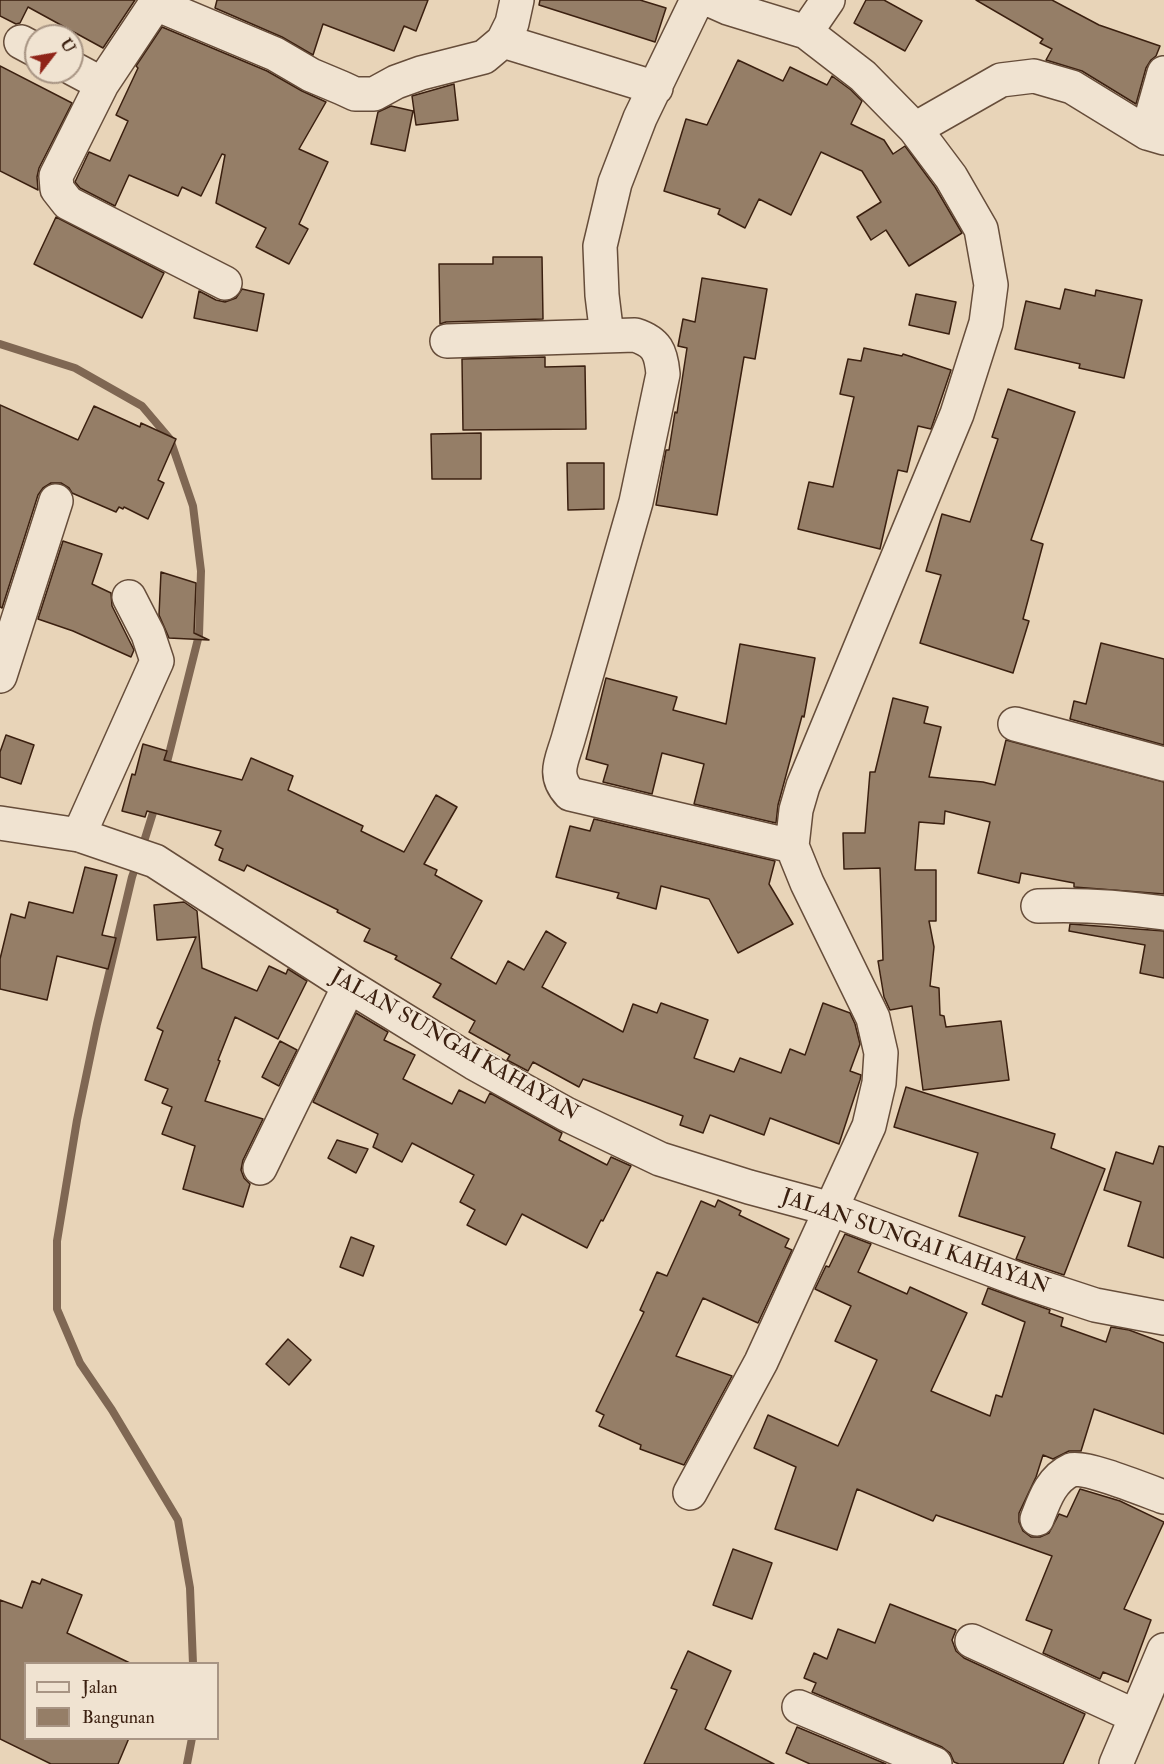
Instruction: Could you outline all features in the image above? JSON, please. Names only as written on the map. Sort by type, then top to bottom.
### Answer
[{"type":"street","points":[[225,283],[68,203],[57,189],[56,176],[102,84],[157,2],[275,54],[311,75],[355,94],[374,94],[396,82],[421,73],[484,57],[503,41],[512,23],[517,0]]},
{"type":"street","points":[[607,336],[602,295],[600,246],[615,183],[640,118],[697,0]]},
{"type":"street","points":[[690,1493],[761,1362],[869,1126],[879,1083],[881,1053],[873,1018],[807,883],[792,846],[796,810],[803,786],[957,414],[986,324],[991,285],[981,229],[951,177],[915,129],[863,76],[806,32],[728,8],[710,0]]},
{"type":"street","points":[[806,32],[828,0]]},
{"type":"street","points":[[503,41],[656,88]]},
{"type":"street","points":[[915,129],[1001,80],[1034,76],[1072,87],[1155,136],[1164,73]]},
{"type":"street","points":[[84,74],[102,84]]},
{"type":"street","points":[[447,341],[635,335],[648,339],[657,348],[662,359],[663,374],[636,502],[564,755],[559,774],[561,785],[570,794],[792,846]]},
{"type":"street","points":[[0,676],[56,501]]},
{"type":"street","points":[[79,835],[157,661],[148,634],[129,597]]},
{"type":"street","points":[[1015,724],[1164,764]]},
{"type":"street","name":"JALAN SUNGAI KAHAYAN","points":[[0,823],[79,835],[155,861],[349,986],[484,1069],[566,1114],[660,1159],[749,1187],[831,1209],[1025,1282],[1095,1305],[1164,1318]]},
{"type":"street","points":[[1038,906],[1073,904],[1164,913]]},
{"type":"street","points":[[260,1168],[349,986]]},
{"type":"street","points":[[1037,1519],[1047,1495],[1059,1479],[1072,1469],[1086,1470],[1164,1497]]},
{"type":"street","points":[[972,1641],[1135,1716]]},
{"type":"street","points":[[1116,1764],[1164,1650]]},
{"type":"street","points":[[799,1707],[935,1764]]},
{"type":"building","points":[[0,0],[135,0],[103,48],[84,38],[84,24],[59,24],[28,7],[20,23],[16,24],[0,16]]},
{"type":"building","points":[[217,0],[428,0],[416,31],[404,26],[394,51],[323,24],[313,55],[282,37],[215,8]]},
{"type":"building","points":[[540,0],[640,0],[666,8],[655,42],[539,5]]},
{"type":"building","points":[[866,0],[884,0],[922,21],[905,51],[854,23]]},
{"type":"building","points":[[976,0],[1052,0],[1099,25],[1160,46],[1156,56],[1146,68],[1136,104],[1082,71],[1046,60],[1052,49],[1040,43],[1043,39]]},
{"type":"building","points":[[162,27],[267,71],[326,102],[299,149],[328,162],[299,224],[308,229],[289,264],[256,247],[266,228],[216,203],[225,155],[222,154],[201,196],[182,187],[178,196],[129,175],[115,206],[80,188],[75,182],[89,152],[110,161],[128,121],[116,115],[138,68],[136,66]]},
{"type":"building","points":[[738,60],[783,81],[790,67],[827,85],[832,76],[851,90],[862,101],[851,124],[884,140],[893,154],[905,146],[935,187],[962,233],[909,266],[886,230],[871,240],[857,217],[881,202],[862,171],[821,152],[791,215],[759,199],[745,228],[718,214],[720,209],[664,191],[686,119],[707,125]]},
{"type":"building","points":[[0,66],[24,78],[24,84],[35,84],[72,103],[39,168],[38,190],[0,171]]},
{"type":"building","points":[[454,84],[458,120],[416,125],[412,96]]},
{"type":"building","points":[[391,106],[413,111],[405,151],[371,144],[378,112]]},
{"type":"building","points":[[56,217],[164,273],[142,318],[34,264]]},
{"type":"building","points":[[493,257],[542,257],[543,319],[440,324],[439,264],[493,264]]},
{"type":"building","points":[[702,278],[767,289],[755,359],[744,357],[717,515],[656,505],[666,450],[669,450],[675,412],[677,413],[687,348],[678,346],[683,319],[695,322]]},
{"type":"building","points":[[242,289],[264,294],[257,331],[194,318],[199,291],[225,302],[236,298]]},
{"type":"building","points":[[1065,289],[1095,296],[1096,290],[1142,300],[1124,378],[1079,368],[1080,364],[1015,349],[1026,301],[1060,309]]},
{"type":"building","points":[[916,294],[956,302],[949,334],[909,325]]},
{"type":"building","points":[[864,348],[902,356],[903,354],[951,370],[931,429],[918,426],[907,472],[898,470],[880,549],[798,529],[809,482],[833,487],[854,397],[840,394],[848,359],[861,361]]},
{"type":"building","points":[[545,357],[545,367],[585,366],[586,429],[463,430],[462,359]]},
{"type":"building","points":[[1008,389],[1075,412],[1031,540],[1043,544],[1023,619],[1029,621],[1013,673],[920,643],[941,575],[926,571],[942,514],[970,522],[998,439],[992,437]]},
{"type":"building","points":[[0,405],[78,440],[94,406],[140,427],[141,423],[176,439],[158,480],[164,483],[148,519],[124,507],[123,509],[119,507],[116,512],[72,493],[61,483],[51,483],[43,488],[38,495],[2,608],[0,607]]},
{"type":"building","points":[[481,433],[481,479],[432,479],[431,434]]},
{"type":"building","points":[[567,463],[604,463],[604,509],[568,510]]},
{"type":"building","points":[[63,541],[102,554],[92,584],[111,593],[112,606],[134,650],[131,657],[73,631],[38,619]]},
{"type":"building","points":[[161,572],[196,583],[194,633],[209,640],[169,638],[159,615]]},
{"type":"building","points":[[1101,643],[1164,659],[1164,745],[1070,719],[1074,701],[1086,704]]},
{"type":"building","points":[[740,644],[815,658],[804,717],[802,716],[778,805],[776,823],[694,804],[704,764],[662,753],[652,794],[603,782],[608,765],[586,759],[606,678],[677,697],[673,710],[726,724]]},
{"type":"building","points":[[893,698],[928,707],[924,723],[941,727],[929,777],[995,785],[1006,740],[1164,782],[1164,894],[1074,887],[1074,883],[1021,873],[1019,883],[978,873],[990,822],[945,811],[944,824],[919,822],[915,870],[936,870],[936,921],[929,921],[934,947],[930,986],[939,988],[940,1015],[944,1016],[946,1027],[1001,1021],[1009,1080],[923,1090],[912,1006],[890,1010],[884,997],[878,961],[883,960],[880,868],[844,869],[843,833],[865,833],[870,772],[875,772]]},
{"type":"building","points":[[6,735],[34,745],[21,784],[0,777],[0,752]]},
{"type":"building","points":[[143,744],[167,751],[164,760],[242,780],[251,758],[293,776],[288,790],[363,826],[361,831],[404,852],[436,795],[457,807],[424,864],[437,870],[435,875],[482,901],[451,958],[496,984],[508,961],[524,970],[546,931],[566,943],[542,987],[623,1032],[633,1004],[657,1013],[661,1003],[708,1020],[694,1058],[734,1072],[740,1058],[781,1073],[790,1049],[805,1055],[823,1003],[850,1013],[860,1044],[850,1071],[861,1075],[839,1144],[770,1118],[764,1135],[710,1115],[703,1133],[680,1125],[683,1116],[583,1079],[579,1087],[533,1062],[528,1071],[507,1060],[510,1055],[469,1032],[475,1021],[433,997],[441,984],[395,959],[397,956],[364,941],[370,929],[337,912],[338,910],[247,865],[244,871],[219,860],[223,849],[215,845],[221,831],[147,811],[145,817],[122,811]]},
{"type":"building","points":[[594,819],[775,861],[769,884],[793,924],[738,953],[709,899],[661,886],[656,909],[617,898],[619,893],[556,877],[570,826],[590,831]]},
{"type":"building","points":[[85,867],[117,875],[102,935],[116,938],[108,969],[57,956],[47,1000],[0,989],[0,959],[11,914],[25,918],[29,902],[73,913]]},
{"type":"building","points":[[184,902],[197,911],[202,968],[257,991],[269,966],[286,974],[288,969],[307,981],[278,1039],[235,1017],[205,1101],[263,1119],[243,1160],[241,1170],[244,1178],[250,1184],[243,1207],[183,1189],[195,1146],[162,1134],[172,1107],[162,1103],[168,1089],[145,1080],[163,1031],[157,1028],[196,937],[157,940],[154,905]]},
{"type":"building","points":[[1070,924],[1164,931],[1164,978],[1140,973],[1145,945],[1069,931]]},
{"type":"building","points":[[356,1013],[388,1032],[384,1040],[415,1055],[403,1079],[452,1104],[459,1090],[485,1103],[490,1093],[562,1133],[559,1140],[607,1165],[611,1157],[631,1166],[587,1248],[522,1214],[506,1245],[467,1225],[475,1210],[460,1202],[474,1175],[412,1143],[402,1162],[373,1147],[378,1134],[313,1102]]},
{"type":"building","points":[[280,1041],[297,1050],[279,1086],[262,1077]]},
{"type":"building","points":[[906,1087],[1055,1134],[1051,1148],[1105,1169],[1064,1275],[1016,1259],[1025,1237],[959,1216],[978,1153],[894,1127]]},
{"type":"building","points":[[337,1140],[368,1149],[356,1173],[328,1158]]},
{"type":"building","points":[[1159,1146],[1164,1147],[1164,1258],[1128,1246],[1141,1202],[1104,1190],[1116,1152],[1153,1164]]},
{"type":"building","points":[[718,1200],[741,1211],[739,1215],[789,1239],[785,1247],[792,1250],[758,1323],[703,1298],[676,1356],[732,1376],[684,1465],[640,1449],[641,1445],[599,1426],[604,1415],[596,1411],[644,1312],[640,1310],[657,1272],[667,1276],[701,1201],[715,1207]]},
{"type":"building","points":[[845,1234],[871,1244],[858,1272],[907,1294],[910,1287],[967,1313],[931,1391],[990,1416],[996,1395],[1002,1397],[1025,1322],[982,1304],[988,1288],[1050,1310],[1049,1313],[1063,1318],[1061,1326],[1106,1342],[1111,1327],[1129,1330],[1164,1343],[1164,1434],[1094,1409],[1081,1451],[1069,1451],[1053,1459],[1043,1455],[1036,1477],[1019,1513],[1019,1522],[1023,1531],[1031,1537],[1040,1537],[1049,1533],[1059,1514],[1067,1517],[1080,1489],[1120,1501],[1164,1522],[1124,1609],[1151,1620],[1128,1682],[1103,1672],[1100,1679],[1043,1653],[1052,1630],[1026,1620],[1052,1556],[936,1515],[933,1521],[857,1489],[837,1550],[775,1529],[796,1467],[754,1448],[768,1415],[838,1446],[877,1360],[835,1341],[851,1306],[815,1289]]},
{"type":"building","points":[[351,1237],[374,1246],[363,1276],[340,1267]]},
{"type":"building","points":[[288,1339],[311,1360],[289,1385],[266,1364]]},
{"type":"building","points":[[733,1549],[772,1563],[752,1619],[713,1605]]},
{"type":"building","points":[[42,1579],[82,1595],[67,1633],[128,1662],[24,1662],[24,1740],[128,1740],[118,1764],[51,1764],[0,1739],[0,1600],[22,1608],[32,1581],[40,1584]]},
{"type":"building","points":[[890,1604],[956,1630],[952,1640],[956,1651],[964,1658],[1085,1714],[1063,1764],[959,1764],[954,1762],[950,1753],[942,1747],[812,1692],[816,1683],[804,1678],[814,1653],[827,1659],[838,1629],[875,1643]]},
{"type":"building","points":[[688,1651],[731,1671],[705,1729],[774,1764],[644,1764],[677,1690],[671,1688]]},
{"type":"building","points":[[797,1727],[886,1764],[810,1764],[786,1753]]},
{"type":"waterway","points":[[0,344],[75,368],[142,406],[170,439],[193,506],[201,571],[199,635],[165,770]]},
{"type":"waterway","points":[[142,848],[156,803]]},
{"type":"waterway","points":[[138,860],[97,1024],[77,1120],[57,1241],[57,1309],[80,1363],[112,1410],[178,1520],[190,1588],[193,1662]]},
{"type":"waterway","points":[[187,1764],[192,1740]]}]
